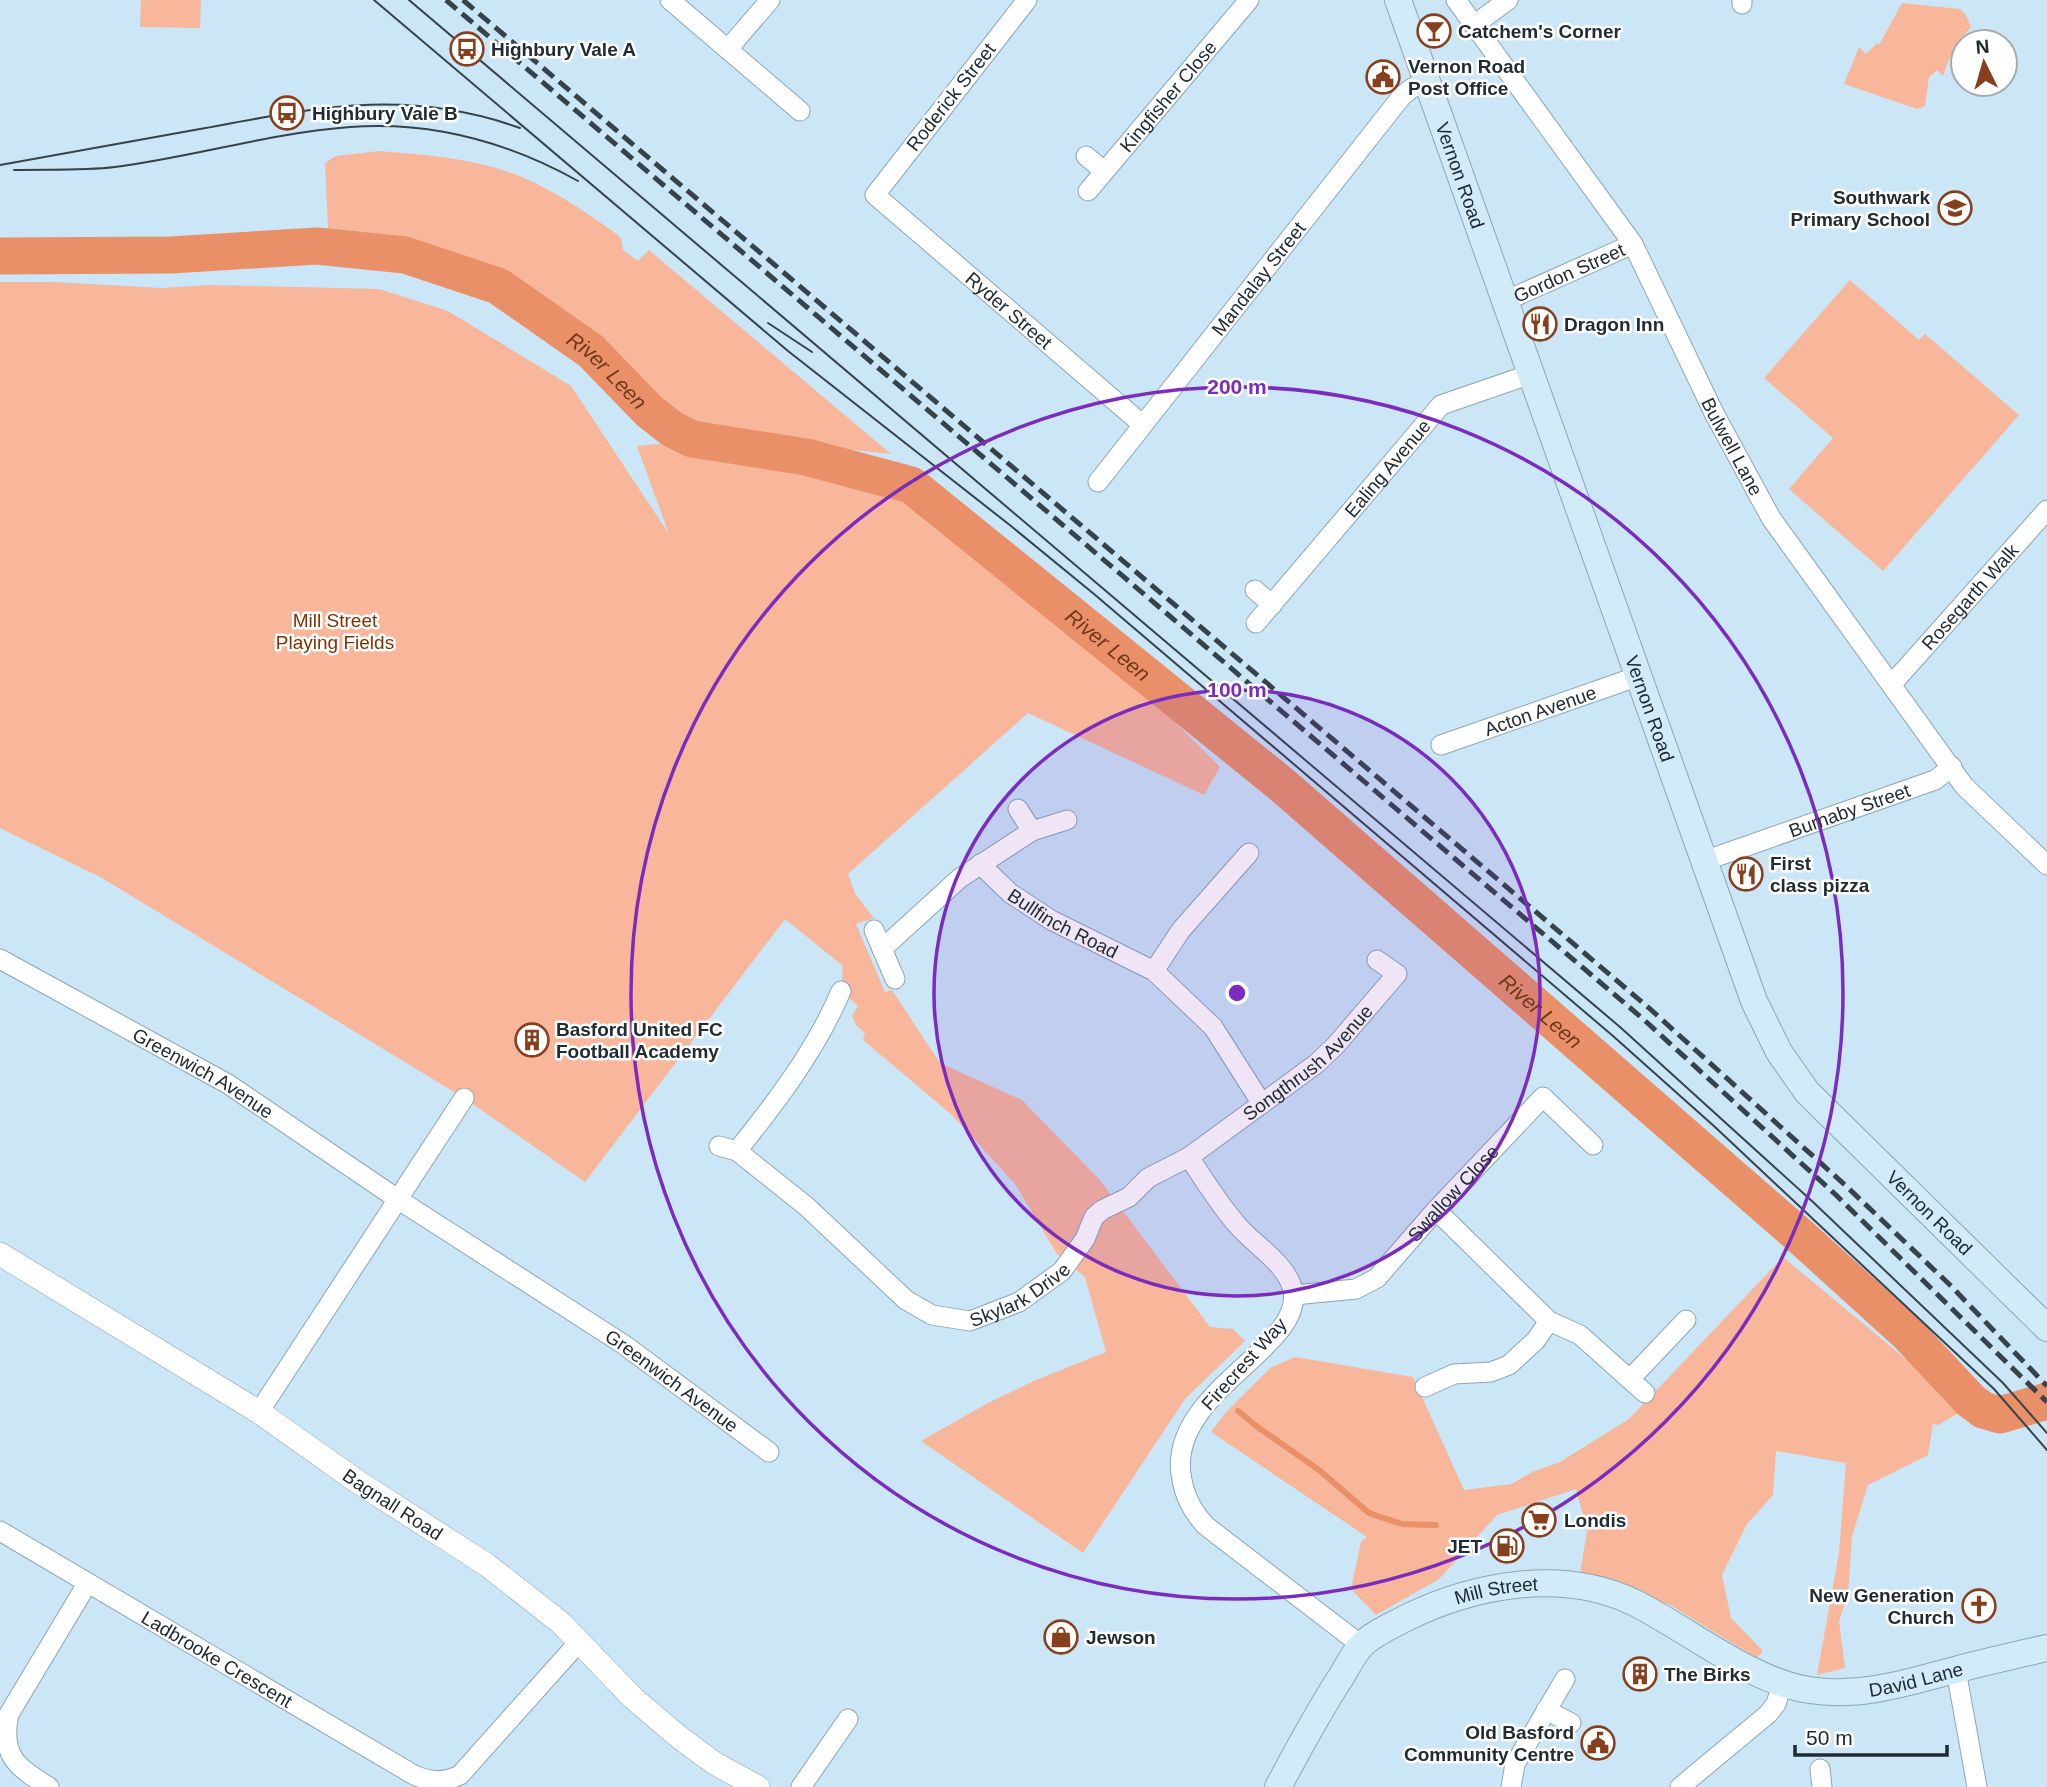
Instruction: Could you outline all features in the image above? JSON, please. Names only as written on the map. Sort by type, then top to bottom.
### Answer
[{"type":"main road","name":"Vernon Road","points":[[1398,0],[1754,1001],[1779,1052],[1807,1092],[2047,1328]]},
{"type":"main road","name":"Mill Street","points":[[1278,1787],[1329,1695],[1362,1645],[1385,1628],[1457,1597],[1507,1585],[1569,1586],[1600,1591],[1632,1601],[1782,1684]]},
{"type":"main road","name":"David Lane","points":[[1782,1684],[1838,1693],[1895,1687],[2047,1648]]},
{"type":"street","points":[[670,0],[800,111]]},
{"type":"street","points":[[728,49],[770,0]]},
{"type":"street","name":"Roderick Street","points":[[875,195],[1027,0]]},
{"type":"street","name":"Kingfisher Close","points":[[1088,191],[1249,0]]},
{"type":"street","name":"Bulwell Lane","points":[[1456,0],[1633,244],[1714,413],[1772,518],[1964,786],[2047,865]]},
{"type":"street","points":[[1474,25],[1508,0]]},
{"type":"street","name":"Mandalay Street","points":[[1098,482],[1402,96],[1412,88],[1427,83]]},
{"type":"street","points":[[1086,156],[1104,172]]},
{"type":"street","name":"Ryder Street","points":[[875,195],[1143,425]]},
{"type":"street","name":"Gordon Street","points":[[1505,301],[1633,244]]},
{"type":"street","name":"Ealing Avenue","points":[[1256,623],[1441,405],[1531,374]]},
{"type":"street","name":"Rosegarth Walk","points":[[1892,684],[2047,510]]},
{"type":"street","points":[[1255,590],[1272,605]]},
{"type":"street","name":"Acton Avenue","points":[[1441,745],[1639,676]]},
{"type":"street","name":"Burnaby Street","points":[[1704,861],[1935,780],[1952,767]]},
{"type":"street","points":[[1018,809],[1032,831]]},
{"type":"street","points":[[882,949],[960,878],[980,864],[1032,831],[1067,820]]},
{"type":"street","points":[[1154,971],[1181,930],[1249,853]]},
{"type":"street","name":"Bullfinch Road","points":[[980,864],[1010,892],[1051,920],[1154,971],[1213,1027],[1262,1104]]},
{"type":"street","points":[[874,930],[895,979]]},
{"type":"street","name":"Greenwich Avenue","points":[[0,959],[228,1084],[399,1200],[623,1344],[769,1452]]},
{"type":"street","name":"Songthrush Avenue","points":[[1189,1157],[1325,1055],[1397,974],[1377,960]]},
{"type":"street","name":"Skylark Drive","points":[[841,991],[828,1022],[774,1105],[728,1148],[806,1206],[906,1300],[932,1315],[970,1321],[1019,1302],[1062,1271],[1085,1239],[1094,1217],[1102,1210],[1129,1197],[1148,1178],[1189,1157]]},
{"type":"street","name":"Swallow Close","points":[[1294,1295],[1356,1289],[1377,1278],[1436,1210],[1543,1097],[1593,1145]]},
{"type":"street","points":[[259,1412],[464,1098]]},
{"type":"street","name":"Firecrest Way","points":[[1189,1157],[1239,1227],[1284,1273],[1291,1283],[1294,1295],[1293,1308],[1285,1323],[1208,1401],[1190,1426],[1184,1438],[1181,1455],[1183,1485],[1188,1502],[1206,1526],[1362,1645]]},
{"type":"street","points":[[1436,1210],[1549,1321],[1580,1335],[1645,1393]]},
{"type":"street","name":"Bagnall Road","points":[[0,1254],[259,1412],[358,1482],[487,1565],[561,1623],[633,1698],[679,1737],[714,1763],[758,1787]]},
{"type":"street","points":[[1631,1378],[1686,1320]]},
{"type":"street","points":[[1425,1387],[1454,1374],[1490,1372],[1509,1366],[1536,1340],[1549,1321]]},
{"type":"street","name":"Ladbrooke Crescent","points":[[0,1531],[414,1775],[437,1784],[460,1775],[579,1642]]},
{"type":"street","points":[[49,1787],[17,1766],[11,1758],[4,1731],[9,1714],[87,1584]]},
{"type":"street","points":[[1956,1670],[1977,1787]]},
{"type":"street","points":[[1511,1787],[1515,1764],[1565,1679]]},
{"type":"street","points":[[1680,1787],[1768,1714],[1776,1704],[1782,1684]]},
{"type":"street","points":[[1546,1710],[1571,1723]]},
{"type":"street","points":[[801,1787],[848,1719]]},
{"type":"green space","points":[[141,0],[201,0],[200,28],[140,27]]},
{"type":"green space","points":[[1902,3],[1960,9],[1971,27],[1949,28],[1949,60],[1943,76],[1937,70],[1929,77],[1925,106],[1917,109],[1844,84],[1859,47],[1866,54],[1877,43],[1879,45]]},
{"type":"green space","points":[[379,151],[438,156],[482,164],[529,180],[560,196],[618,235],[623,250],[638,261],[649,250],[891,454],[693,433],[671,427],[655,418],[578,343],[534,312],[407,262],[329,251],[325,163],[336,156]]},
{"type":"green space","points":[[1850,280],[1919,340],[1925,334],[2019,415],[1883,571],[1789,489],[1833,438],[1764,378]]},
{"type":"green space","name":"Mill Street Playing Fields","points":[[0,282],[161,288],[211,285],[379,289],[448,311],[571,386],[669,534],[637,446],[675,442],[913,481],[1085,632],[1220,767],[1204,795],[1028,713],[848,874],[855,894],[874,918],[856,924],[885,992],[892,990],[940,1063],[1022,1100],[1099,1179],[1210,1327],[1233,1329],[1245,1341],[1185,1399],[1083,1553],[921,1441],[988,1403],[1106,1352],[1085,1277],[1057,1254],[1015,1184],[952,1115],[863,1040],[865,1033],[856,1025],[852,1016],[858,1006],[841,991],[843,966],[785,919],[585,1182],[464,1098],[102,878],[0,828]]},
{"type":"green space","points":[[1783,1257],[1966,1409],[1938,1425],[1933,1424],[1928,1455],[1868,1485],[1852,1536],[1848,1595],[1839,1621],[1845,1668],[1817,1675],[1839,1553],[1846,1463],[1776,1451],[1773,1495],[1747,1524],[1722,1575],[1731,1618],[1763,1651],[1757,1658],[1670,1605],[1580,1574],[1587,1531],[1576,1489],[1497,1515],[1439,1579],[1376,1615],[1351,1589],[1361,1542],[1367,1537],[1211,1432],[1226,1412],[1270,1368],[1295,1357],[1413,1377],[1464,1490],[1512,1484],[1532,1472],[1560,1462],[1629,1419]]},
{"type":"waterway","name":"River Leen","points":[[0,256],[171,255],[317,246],[405,255],[498,286],[591,351],[649,411],[672,429],[692,439],[806,457],[911,485],[1281,784],[1801,1237],[1908,1334],[1971,1401],[1983,1410],[2000,1415],[2047,1401]]},
{"type":"waterway","points":[[1238,1411],[1319,1470],[1369,1513],[1402,1524],[1436,1525]]},
{"type":"tram line","points":[[374,0],[788,351],[1094,594],[1613,1036],[1715,1127],[1994,1389],[2047,1450]]},
{"type":"tram line","points":[[409,0],[1620,1027],[1813,1202],[2003,1383],[2047,1433]]},
{"type":"tram line","points":[[0,165],[282,114],[360,105],[438,108],[478,115],[520,128]]},
{"type":"tram line","points":[[14,170],[115,167],[290,134],[380,126],[410,127],[468,137],[524,155],[578,181]]},
{"type":"tram line","points":[[768,323],[812,352]]},
{"type":"railway","points":[[446,0],[1642,1018],[1836,1195],[2047,1402]]},
{"type":"railway","points":[[463,0],[1649,1008],[1845,1185],[1949,1284],[2047,1386]]},
{"type":"place","name":"Catchem's Corner","points":[[1434,31]]},
{"type":"place","name":"Highbury Vale A","points":[[467,49]]},
{"type":"place","name":"Vernon Road Post Office","points":[[1383,77]]},
{"type":"place","name":"Highbury Vale B","points":[[287,113]]},
{"type":"place","name":"Southwark Primary School","points":[[1955,208]]},
{"type":"place","name":"Dragon Inn","points":[[1540,324]]},
{"type":"place","name":"First class pizza","points":[[1746,874]]},
{"type":"place","name":"Basford United FC Football Academy","points":[[532,1040]]},
{"type":"place","name":"Londis","points":[[1539,1520]]},
{"type":"place","name":"JET","points":[[1507,1546]]},
{"type":"place","name":"New Generation Church","points":[[1979,1606]]},
{"type":"place","name":"Jewson","points":[[1061,1637]]},
{"type":"place","name":"The Birks","points":[[1640,1674]]},
{"type":"place","name":"Old Basford Community Centre","points":[[1598,1743]]}]
